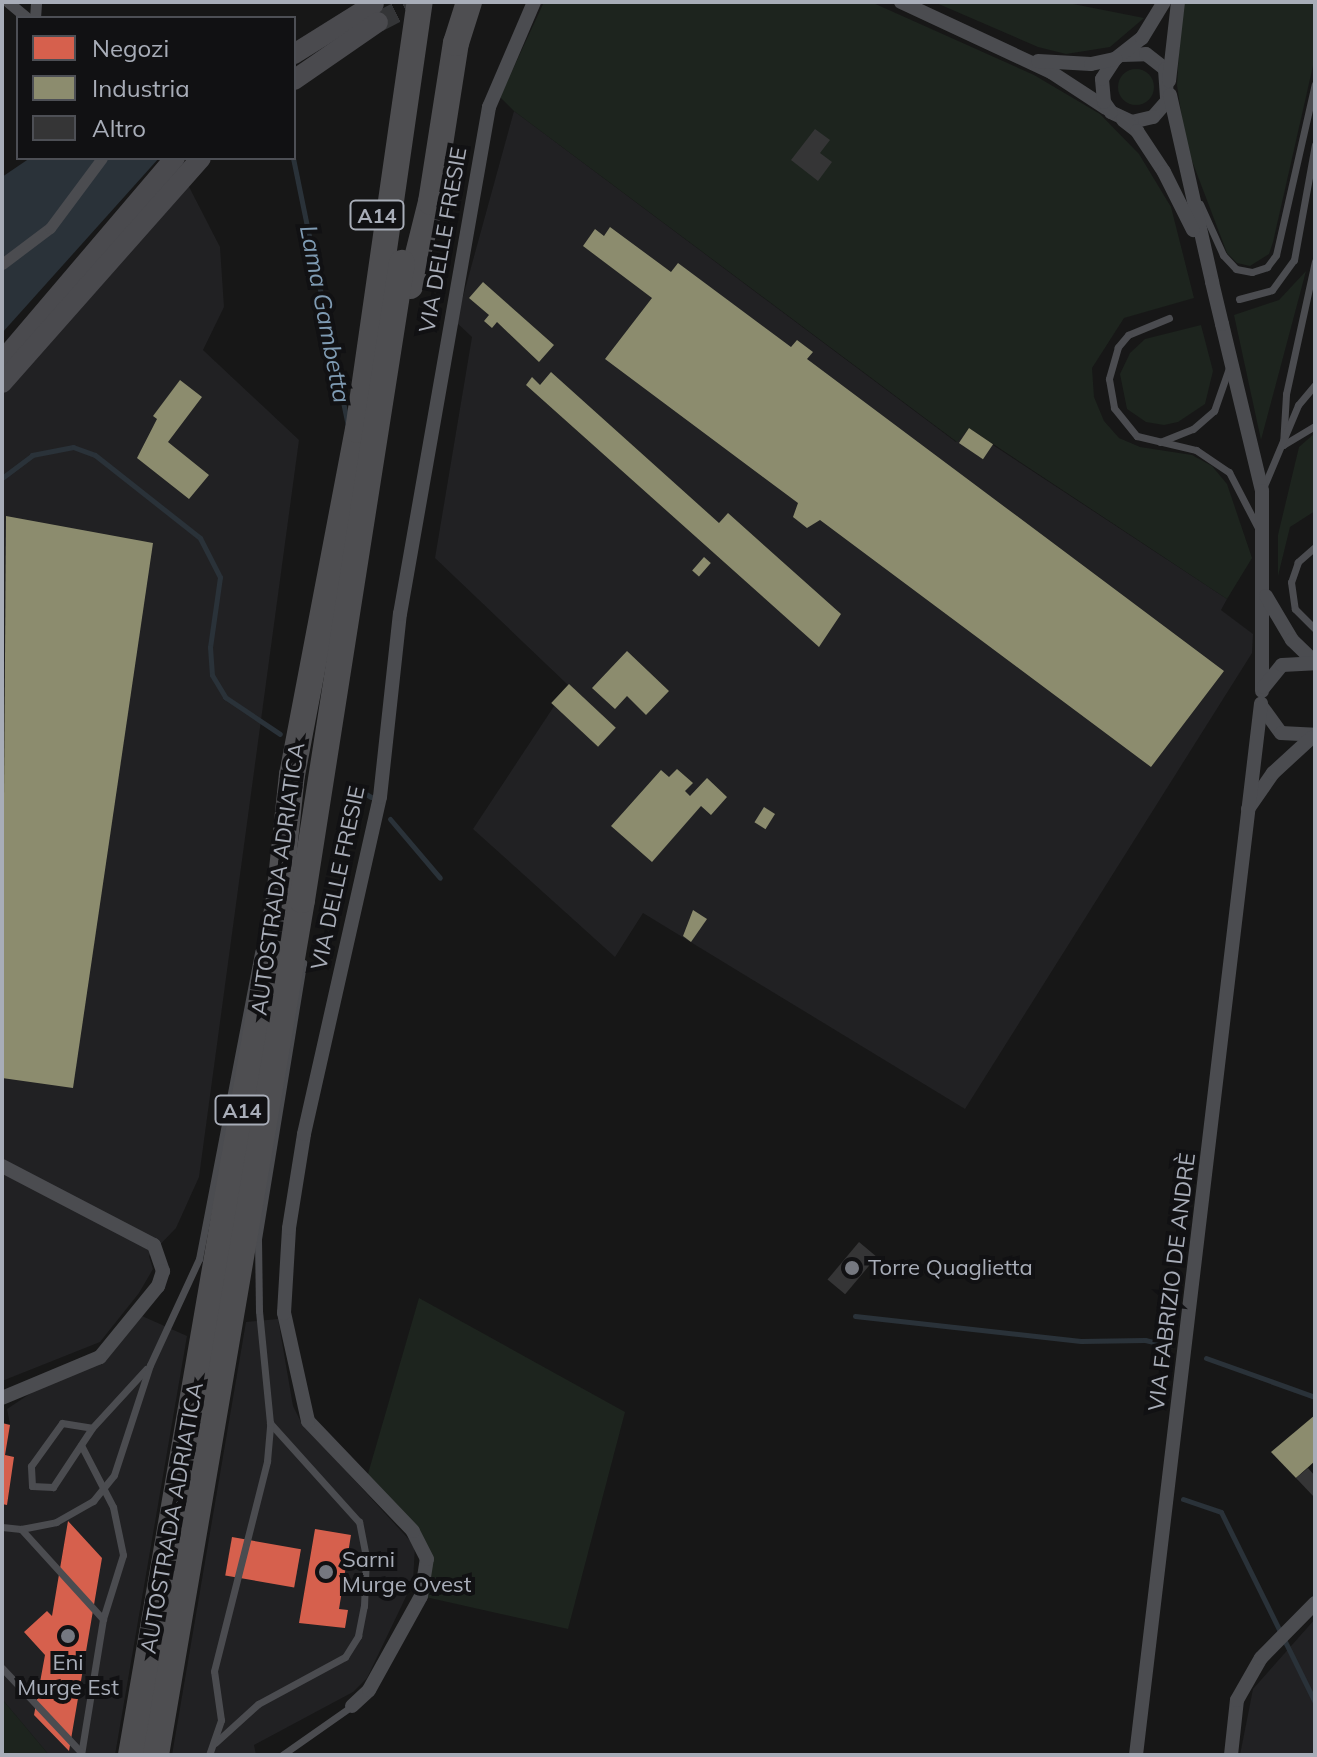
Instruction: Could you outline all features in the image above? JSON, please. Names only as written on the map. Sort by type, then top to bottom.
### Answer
[{"type":"highway","name":"A14","points":[[355,429],[402,2]]},
{"type":"highway","name":"A14","points":[[355,429],[420,2]]},
{"type":"highway","name":"AUTOSTRADA ADRIATICA","points":[[131,1755],[385,386],[438,2]]},
{"type":"highway","name":"A14","points":[[385,386],[431,202],[456,43],[469,2]]},
{"type":"highway","name":"AUTOSTRADA ADRIATICA","points":[[156,1755],[291,899],[292,775],[352,465],[355,429]]},
{"type":"main road","points":[[296,52],[347,11],[376,13],[296,78]]},
{"type":"main road","points":[[2,361],[173,160]]},
{"type":"main road","points":[[2,383],[199,160]]},
{"type":"street","points":[[8,2],[25,16]]},
{"type":"street","name":"VIA DELLE FRESIE","points":[[352,1706],[369,1690],[421,1596],[427,1559],[413,1531],[308,1421],[291,1359],[284,1269],[304,1134],[380,797],[400,614],[489,107],[534,2]]},
{"type":"street","points":[[901,2],[1019,56],[1137,131],[1164,172],[1211,276]]},
{"type":"street","points":[[1116,115],[1101,91],[1118,57],[1142,38],[1164,2]]},
{"type":"street","points":[[1116,115],[1153,117],[1170,86],[1178,2]]},
{"type":"street","points":[[1019,56],[1066,64],[1146,54],[1165,69],[1211,276]]},
{"type":"street","points":[[2,264],[50,228],[101,160]]},
{"type":"street","name":"VIA FABRIZIO DE ANDRÈ","points":[[1136,1755],[1230,989],[1246,813],[1262,697],[1266,596],[1262,491],[1211,276]]},
{"type":"street","points":[[1266,596],[1292,640],[1315,662]]},
{"type":"street","points":[[1314,736],[1281,733],[1269,723],[1262,697],[1282,665],[1315,662]]},
{"type":"street","points":[[1246,813],[1273,773],[1314,736]]},
{"type":"street","points":[[2,1166],[154,1245],[163,1271],[158,1286],[100,1357],[2,1398]]},
{"type":"street","points":[[1231,1755],[1237,1700],[1261,1658],[1315,1603]]},
{"type":"lane","points":[[1188,179],[1223,255],[1236,269],[1252,272],[1267,267],[1276,255],[1315,84]]},
{"type":"lane","points":[[1239,299],[1272,290],[1284,280],[1294,260],[1315,145]]},
{"type":"lane","points":[[1310,169],[1315,159]]},
{"type":"lane","points":[[1283,445],[1286,394],[1315,261]]},
{"type":"lane","points":[[1169,318],[1128,335],[1118,347],[1109,379],[1114,408],[1124,426],[1160,442],[1196,450],[1229,472],[1265,545]]},
{"type":"lane","points":[[1160,442],[1193,429],[1214,411],[1231,363]]},
{"type":"lane","points":[[1262,491],[1298,405],[1315,385]]},
{"type":"lane","points":[[1283,445],[1315,426]]},
{"type":"lane","points":[[1315,547],[1298,562],[1291,582],[1295,609],[1315,629]]},
{"type":"lane","points":[[2,1527],[21,1529],[70,1516],[103,1489],[114,1475],[150,1365],[199,1259],[256,957],[291,899]]},
{"type":"lane","points":[[209,1755],[221,1720],[214,1671],[259,1503],[270,1423],[259,1311],[258,1239],[303,978],[291,899]]},
{"type":"lane","points":[[92,1428],[62,1423],[31,1466],[32,1486],[53,1487],[92,1428],[150,1365]]},
{"type":"lane","points":[[214,1745],[258,1704],[345,1657],[358,1636],[364,1606],[366,1557],[359,1522],[270,1423]]},
{"type":"lane","points":[[81,1445],[103,1489],[123,1555],[103,1619],[81,1753]]},
{"type":"lane","points":[[21,1529],[103,1619]]},
{"type":"lane","points":[[2,1668],[81,1753]]},
{"type":"lane","points":[[282,1755],[352,1706]]},
{"type":"shaded area","points":[[544,2],[871,2],[1034,75],[1100,114],[1139,154],[1171,207],[1194,298],[1124,318],[1092,368],[1094,397],[1104,421],[1119,438],[1140,447],[1192,455],[1212,466],[1227,484],[1252,558],[1227,599],[969,428],[957,442],[514,111],[500,97]]},
{"type":"shaded area","points":[[934,2],[1063,2],[1144,18],[1110,47],[1066,54],[1038,47]]},
{"type":"shaded area","points":[[1182,2],[1315,2],[1315,57],[1273,242],[1269,254],[1250,266],[1237,263],[1227,253],[1186,145],[1177,85]]},
{"type":"shaded area","points":[[1136,69],[1149,74],[1154,87],[1149,100],[1136,105],[1123,100],[1118,87],[1123,74]]},
{"type":"shaded area","points":[[514,111],[956,442],[967,428],[1227,599],[1221,610],[1253,634],[1252,653],[965,1109],[643,913],[615,957],[473,829],[568,685],[435,558],[472,337],[456,322]]},
{"type":"shaded area","points":[[27,160],[157,160],[2,333],[2,177]]},
{"type":"shaded area","points":[[184,177],[220,247],[224,307],[203,350],[299,440],[199,1177],[176,1228],[149,1256],[153,1269],[139,1293],[100,1342],[2,1381],[2,392]]},
{"type":"shaded area","points":[[1306,271],[1261,440],[1234,315],[1279,300]]},
{"type":"shaded area","points":[[1201,325],[1213,371],[1205,404],[1178,422],[1164,425],[1146,422],[1127,409],[1120,374],[1130,353],[1145,339]]},
{"type":"shaded area","points":[[1315,433],[1315,511],[1290,527],[1278,576],[1278,535],[1299,447]]},
{"type":"shaded area","points":[[419,1298],[625,1412],[568,1629],[421,1596],[423,1546],[365,1484]]},
{"type":"shaded area","points":[[142,1316],[187,1336],[115,1755],[49,1755],[2,1699],[2,1423],[10,1424],[7,1409],[34,1391],[104,1362]]},
{"type":"shaded area","points":[[278,1319],[293,1406],[301,1422],[415,1546],[413,1582],[367,1678],[353,1692],[254,1745],[256,1755],[172,1755],[246,1322]]},
{"type":"shaded area","points":[[1315,1619],[1315,1755],[1240,1755],[1253,1689]]},
{"type":"shaded area","points":[[2,1699],[49,1755],[2,1755]]},
{"type":"building: Negozi","points":[[2,1423],[10,1425],[5,1455],[14,1457],[7,1505],[2,1504]]},
{"type":"building: Negozi","name":"Eni Murge Est","points":[[68,1521],[102,1558],[69,1751],[34,1715],[45,1655],[24,1632],[47,1611],[52,1616]]},
{"type":"building: Negozi","name":"Sarni Murge Ovest","points":[[315,1529],[351,1535],[339,1609],[348,1610],[345,1628],[299,1623]]},
{"type":"building: Negozi","points":[[232,1537],[301,1549],[294,1588],[225,1575]]},
{"type":"building: Industria","points":[[610,227],[671,272],[678,263],[791,347],[797,340],[813,352],[807,359],[1224,671],[1151,767],[820,520],[807,528],[793,517],[798,503],[605,359],[652,298],[583,246],[595,229],[604,236]]},
{"type":"building: Industria","points":[[483,282],[554,345],[539,362],[497,322],[492,328],[484,321],[489,315],[469,298]]},
{"type":"building: Industria","points":[[551,372],[719,523],[728,513],[841,614],[819,647],[526,385],[532,377],[540,385]]},
{"type":"building: Industria","points":[[180,380],[202,397],[168,442],[209,475],[189,499],[137,458],[157,419],[153,416]]},
{"type":"building: Industria","points":[[969,428],[993,444],[983,459],[959,443]]},
{"type":"building: Industria","points":[[6,516],[153,543],[73,1088],[2,1078]]},
{"type":"building: Industria","points":[[704,557],[711,563],[699,576],[692,571]]},
{"type":"building: Industria","points":[[627,651],[669,691],[646,715],[627,696],[615,709],[592,688]]},
{"type":"building: Industria","points":[[569,684],[616,728],[598,747],[551,703]]},
{"type":"building: Industria","points":[[677,769],[693,783],[685,791],[690,796],[707,778],[727,797],[711,815],[701,806],[652,862],[611,826],[661,770],[669,777]]},
{"type":"building: Industria","points":[[764,807],[775,814],[765,829],[754,822]]},
{"type":"building: Industria","points":[[693,910],[707,919],[691,942],[683,936]]},
{"type":"building: Industria","points":[[1315,1415],[1315,1461],[1296,1478],[1271,1452]]},
{"type":"building: Altro","points":[[815,129],[830,140],[820,153],[832,162],[818,181],[791,160]]},
{"type":"building: Altro","name":"Torre Quaglietta","points":[[859,1242],[877,1257],[845,1294],[828,1280]]},
{"type":"building: Altro","points":[[1308,1468],[1315,1476],[1315,1498],[1296,1478]]},
{"type":"waterway","name":"Lama Gambetta","points":[[293,160],[348,426]]},
{"type":"waterway","points":[[2,478],[32,455],[73,447],[95,455],[200,538],[220,577],[210,647],[212,675],[225,697],[280,734]]},
{"type":"waterway","points":[[352,786],[371,797]]},
{"type":"waterway","points":[[390,819],[440,878]]},
{"type":"waterway","points":[[855,1316],[1081,1341],[1145,1340],[1170,1346]]},
{"type":"waterway","points":[[1206,1358],[1315,1397]]},
{"type":"waterway","name":"Lama Gambetta","points":[[1183,1499],[1221,1512],[1315,1702]]},
{"type":"tunnel","points":[[378,22],[417,2]]},
{"type":"place","name":"Torre Quaglietta","points":[[852,1268]]},
{"type":"place","name":"Sarni Murge Ovest","points":[[326,1572]]},
{"type":"place","name":"Eni Murge Est","points":[[68,1636]]}]
